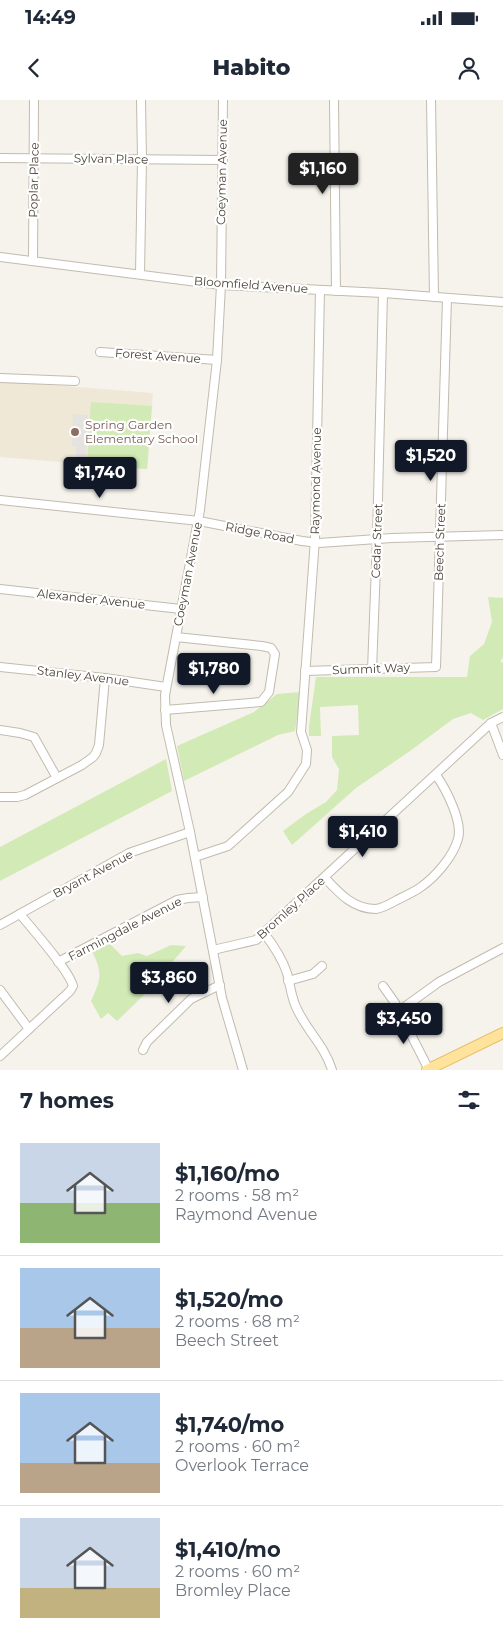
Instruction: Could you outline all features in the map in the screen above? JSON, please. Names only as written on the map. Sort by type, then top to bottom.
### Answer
[{"type":"main road","points":[[428,1070],[503,1033]]},
{"type":"street","name":"Poplar Place","points":[[33,261],[34,100]]},
{"type":"street","points":[[140,274],[141,100]]},
{"type":"street","name":"Coeyman Avenue","points":[[223,100],[221,285],[217,360],[198,521],[165,695],[166,725],[195,856],[220,985],[243,1070]]},
{"type":"street","points":[[334,100],[336,291]]},
{"type":"street","points":[[431,100],[434,297]]},
{"type":"street","name":"Sylvan Place","points":[[0,158],[223,160]]},
{"type":"street","name":"Bloomfield Avenue","points":[[0,256],[221,285],[383,293],[503,302]]},
{"type":"street","name":"Raymond Avenue","points":[[195,856],[228,846],[288,792],[306,764],[307,750],[301,732],[315,542],[320,290]]},
{"type":"street","name":"Cedar Street","points":[[372,670],[383,293]]},
{"type":"street","name":"Beech Street","points":[[436,667],[447,298]]},
{"type":"street","name":"Forest Avenue","points":[[100,352],[217,360]]},
{"type":"street","points":[[0,378],[74,381]]},
{"type":"street","name":"Ridge Road","points":[[0,500],[198,521],[315,542],[503,535]]},
{"type":"street","points":[[503,526],[503,535]]},
{"type":"street","name":"Alexander Avenue","points":[[0,588],[181,609]]},
{"type":"street","points":[[166,710],[261,702],[269,692],[275,654],[272,648],[262,646],[176,636]]},
{"type":"street","name":"Stanley Avenue","points":[[0,667],[105,678],[166,687]]},
{"type":"street","name":"Summit Way","points":[[305,671],[436,667]]},
{"type":"street","points":[[0,797],[25,795],[93,757],[99,745],[105,678]]},
{"type":"street","name":"Bromley Place","points":[[213,950],[256,940],[491,723],[503,717]]},
{"type":"street","points":[[491,723],[503,755]]},
{"type":"street","points":[[0,730],[34,737],[57,778]]},
{"type":"street","points":[[325,878],[347,900],[359,906],[377,909],[420,888],[430,879],[446,860],[458,838],[456,816],[436,775]]},
{"type":"street","name":"Bryant Avenue","points":[[0,925],[129,853],[190,832]]},
{"type":"street","name":"Farmingdale Avenue","points":[[0,1056],[72,988],[72,983],[58,962],[177,900],[203,897]]},
{"type":"street","points":[[20,914],[58,962]]},
{"type":"street","points":[[264,933],[281,957],[295,1006],[306,1026],[328,1056],[332,1070]]},
{"type":"street","points":[[399,1011],[439,982],[503,948]]},
{"type":"street","points":[[288,982],[313,974],[322,966]]},
{"type":"street","points":[[143,1050],[147,1042],[192,999],[220,985]]},
{"type":"street","points":[[383,986],[388,991],[399,1011],[428,1070]]},
{"type":"street","points":[[0,990],[29,1029]]},
{"type":"shaded area","name":"Spring Garden Elementary School","points":[[0,381],[153,393],[147,469],[0,457]]},
{"type":"shaded area","points":[[73,414],[88,415],[86,458],[76,457],[76,447],[72,447]]},
{"type":"green space","points":[[91,402],[152,406],[147,469],[87,464]]},
{"type":"green space","points":[[488,597],[503,598],[503,658],[500,661],[503,663],[503,709],[483,720],[471,713],[453,719],[356,788],[292,845],[283,831],[326,802],[337,790],[339,769],[332,757],[332,736],[359,735],[358,705],[320,707],[321,736],[309,736],[316,677],[467,677],[470,656],[484,644],[492,622]]},
{"type":"green space","points":[[301,692],[295,731],[278,735],[184,781],[177,746],[254,712],[277,694]]},
{"type":"green space","points":[[166,759],[172,791],[0,881],[0,847]]},
{"type":"green space","points":[[108,942],[122,956],[138,953],[147,956],[171,945],[186,946],[145,994],[117,1021],[108,1013],[101,1019],[91,1001],[99,982],[98,965],[92,951]]},
{"type":"place","name":"Spring Garden Elementary School","points":[[75,432]]}]
